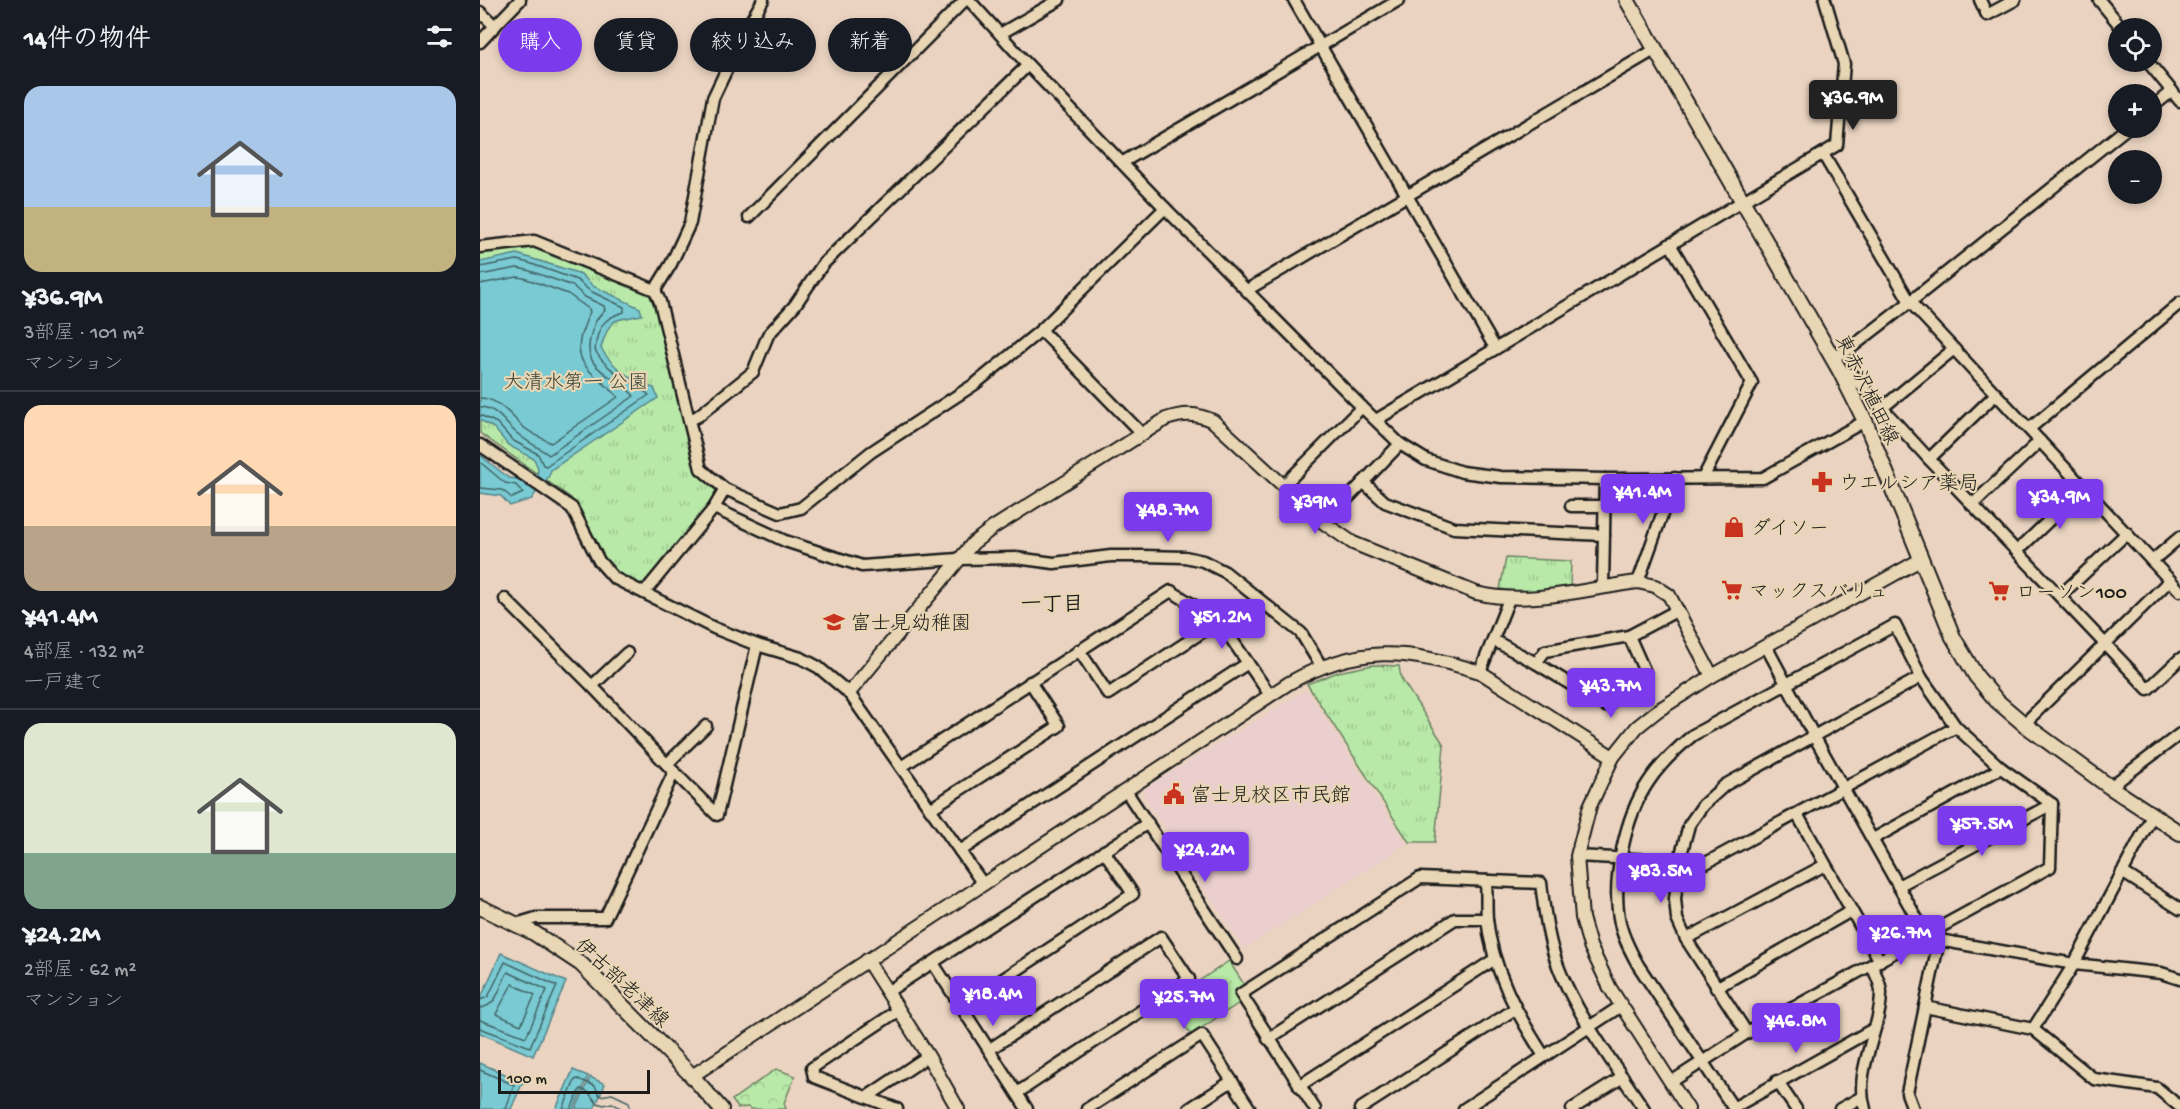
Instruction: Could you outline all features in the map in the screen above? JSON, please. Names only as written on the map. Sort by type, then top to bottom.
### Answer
[{"type":"main road","name":"東赤沢植田線","points":[[1627,0],[1840,371],[1865,421],[1953,637],[1976,675],[1997,701],[2024,724],[2110,787],[2180,833]]},
{"type":"main road","name":"伊古部老津線","points":[[480,907],[564,951],[581,964],[692,1076],[715,1106]]},
{"type":"street","points":[[480,42],[520,0]]},
{"type":"street","points":[[655,290],[671,264],[690,223],[713,98],[745,31],[763,0]]},
{"type":"street","points":[[749,217],[964,0]]},
{"type":"street","points":[[969,0],[1165,208],[1400,444],[1426,460],[1462,472],[1501,477],[1763,478],[1865,421]]},
{"type":"street","points":[[1000,34],[1059,0]]},
{"type":"street","points":[[1294,0],[1495,348]]},
{"type":"street","points":[[1123,162],[1399,0]]},
{"type":"street","points":[[1376,420],[1837,145],[1844,64],[1826,0]]},
{"type":"street","points":[[1980,0],[1987,15],[2015,0]]},
{"type":"street","points":[[2099,0],[2114,18]]},
{"type":"street","points":[[480,12],[495,26]]},
{"type":"street","points":[[1247,290],[1656,50]]},
{"type":"street","points":[[690,420],[753,372],[768,335],[795,305],[824,264],[1028,65]]},
{"type":"street","points":[[2156,72],[2180,101]]},
{"type":"street","points":[[2162,99],[2172,91]]},
{"type":"street","points":[[1832,358],[1848,350],[1910,302],[2115,138]]},
{"type":"street","points":[[1823,154],[1910,302],[2152,561],[2175,582],[2180,591]]},
{"type":"street","points":[[480,247],[534,241],[655,290],[660,302],[701,469],[725,489],[780,513],[801,508],[871,452],[975,384],[1041,330],[1165,208]]},
{"type":"street","points":[[1670,244],[1752,383],[1703,478]]},
{"type":"street","points":[[2029,429],[2180,303]]},
{"type":"street","points":[[1041,330],[1142,434]]},
{"type":"street","points":[[1881,409],[1954,349]]},
{"type":"street","points":[[1840,371],[1851,374],[1881,409],[2148,689],[2180,658]]},
{"type":"street","points":[[1929,459],[1996,394]]},
{"type":"street","points":[[1284,485],[1362,406]]},
{"type":"street","points":[[849,693],[973,543],[994,527],[1166,419],[1189,414],[1213,421],[1324,523],[1353,543],[1476,593],[1509,599],[1536,598],[1638,582],[1662,590],[1669,595],[1678,610],[1712,676]]},
{"type":"street","points":[[1972,505],[2040,441]]},
{"type":"street","points":[[1324,523],[1400,444]]},
{"type":"street","points":[[480,445],[572,508],[599,561],[614,578],[714,628],[757,645],[801,658],[818,667],[849,693],[983,884]]},
{"type":"street","points":[[1638,582],[1675,478]]},
{"type":"street","points":[[1603,586],[1605,479]]},
{"type":"street","points":[[1363,482],[1386,502],[1454,528],[1604,536]]},
{"type":"street","points":[[2017,551],[2084,487]]},
{"type":"street","points":[[644,593],[714,508],[725,489]]},
{"type":"street","points":[[1571,506],[1604,506]]},
{"type":"street","points":[[714,508],[785,542],[862,566],[958,559],[1016,558],[1054,563],[1111,556],[1185,557],[1203,561],[1225,572],[1301,633],[1321,666]]},
{"type":"street","points":[[2060,596],[2127,533]]},
{"type":"street","points":[[2152,561],[2180,537]]},
{"type":"street","points":[[1688,1109],[1621,1006],[1590,946],[1582,918],[1577,856],[1590,806],[1613,757],[1637,727],[1657,711],[1712,676],[1920,560]]},
{"type":"street","points":[[2024,724],[2104,645],[2175,582]]},
{"type":"street","points":[[901,767],[1171,591],[1219,621],[1270,695]]},
{"type":"street","points":[[505,599],[717,815],[757,645]]},
{"type":"street","points":[[1480,672],[1509,599]]},
{"type":"street","points":[[1536,663],[1545,651],[1629,636],[1678,610]]},
{"type":"street","points":[[1079,650],[1108,694],[1219,621]]},
{"type":"street","points":[[1875,1028],[1734,1108],[1638,965],[1628,947],[1620,922],[1618,892],[1621,858],[1627,828],[1647,783],[1676,749],[1693,735],[1895,625],[1921,677],[1956,727],[2001,768],[2052,804]]},
{"type":"street","points":[[1493,640],[1536,663],[1606,706],[1645,672],[1629,636]]},
{"type":"street","points":[[1766,646],[1926,935],[1939,940],[2074,964],[2161,973],[2180,979]]},
{"type":"street","points":[[592,686],[627,652]]},
{"type":"street","points":[[692,1076],[1270,695],[1321,666],[1359,656],[1402,654],[1430,657],[1480,672],[1613,757]]},
{"type":"street","points":[[960,851],[1248,663]]},
{"type":"street","points":[[1747,1033],[1716,988],[1686,939],[1677,919],[1675,899],[1679,862],[1689,825],[1703,804],[1725,785],[1921,677]]},
{"type":"street","points":[[930,809],[1059,726],[1030,682]]},
{"type":"street","points":[[516,924],[536,918],[605,918],[670,768],[706,726]]},
{"type":"street","points":[[1577,856],[1706,863],[1956,727]]},
{"type":"street","points":[[2110,787],[2180,734]]},
{"type":"street","points":[[1872,839],[2001,768]]},
{"type":"street","points":[[1126,791],[1237,959]]},
{"type":"street","points":[[1898,886],[2052,804]]},
{"type":"street","points":[[1671,1082],[1747,1033],[2050,867],[2052,804]]},
{"type":"street","points":[[1797,814],[1851,911],[1876,963],[1882,991],[1866,1062],[1862,1097],[1865,1109]]},
{"type":"street","points":[[2033,1029],[2074,964],[2152,816]]},
{"type":"street","points":[[887,992],[1148,823]]},
{"type":"street","points":[[962,1006],[1133,894],[1104,851]]},
{"type":"street","points":[[1686,939],[1825,865]]},
{"type":"street","points":[[2122,872],[2180,909]]},
{"type":"street","points":[[1315,1109],[1241,994],[1420,878],[1541,883],[1553,953],[1567,988],[1644,1109]]},
{"type":"street","points":[[1486,881],[1487,919],[1495,958],[1515,1009],[1544,1056]]},
{"type":"street","points":[[1716,988],[1851,911]]},
{"type":"street","points":[[1268,1039],[1455,919],[1487,919]]},
{"type":"street","points":[[990,1050],[1161,937],[1189,979],[1017,1093]]},
{"type":"street","points":[[1913,1109],[1907,1093],[1939,940]]},
{"type":"street","points":[[1299,1086],[1495,958]]},
{"type":"street","points":[[867,960],[928,1056],[958,1109]]},
{"type":"street","points":[[933,963],[1027,1109]]},
{"type":"street","points":[[1464,1109],[1621,1006]]},
{"type":"street","points":[[1925,1007],[2033,1029],[2094,1079],[2157,1088],[2180,1107]]},
{"type":"street","points":[[1360,1109],[1515,1009]]},
{"type":"street","points":[[897,1109],[814,1077],[812,1068],[899,1010]]},
{"type":"street","points":[[1087,1109],[1203,1035],[1250,1109]]},
{"type":"street","points":[[867,1097],[928,1056]]},
{"type":"street","points":[[1572,1109],[1623,1077]]},
{"type":"street","points":[[1189,1109],[1232,1080]]},
{"type":"street","points":[[1777,1082],[1796,1109]]},
{"type":"street","points":[[1840,1109],[1862,1097]]},
{"type":"shaded area","points":[[1307,690],[1406,844],[1244,949],[1143,794],[1145,788]]},
{"type":"green space","name":"大清水第一 公園","points":[[534,244],[651,293],[658,303],[697,473],[715,487],[718,493],[641,586],[619,574],[607,562],[571,498],[480,433],[480,252]]},
{"type":"green space","points":[[1506,558],[1571,561],[1570,586],[1530,593],[1500,589]]},
{"type":"green space","points":[[1373,665],[1399,666],[1401,678],[1444,745],[1435,842],[1409,842],[1307,684],[1338,672]]},
{"type":"green space","points":[[1229,961],[1245,986],[1234,994],[1239,1003],[1191,1035],[1169,1001]]},
{"type":"green space","points":[[776,1069],[795,1076],[784,1103],[786,1109],[738,1108],[732,1100]]},
{"type":"water","points":[[517,254],[581,274],[593,286],[640,308],[642,315],[618,320],[610,326],[601,348],[624,373],[654,388],[658,398],[551,470],[548,478],[532,499],[510,506],[501,496],[480,493],[480,455],[509,478],[518,479],[528,487],[537,479],[538,468],[534,459],[508,445],[494,428],[480,420],[480,262]]},
{"type":"water","points":[[501,953],[566,982],[533,1056],[480,1033],[480,1000]]},
{"type":"water","points":[[480,1063],[523,1082],[511,1109],[480,1109]]},
{"type":"water","points":[[573,1070],[588,1076],[574,1109],[556,1109]]},
{"type":"water","points":[[590,1077],[605,1084],[594,1109],[576,1109]]},
{"type":"place","name":"ウエルシア薬局","points":[[1822,482]]},
{"type":"place","name":"ダイソー","points":[[1734,527]]},
{"type":"place","name":"マックスバリュ","points":[[1732,590]]},
{"type":"place","name":"ローソン100","points":[[1999,591]]},
{"type":"place","name":"富士見幼稚園","points":[[834,622]]},
{"type":"place","name":"富士見校区市民館","points":[[1174,794]]},
{"type":"district","name":"一丁目","points":[[1052,603]]}]
